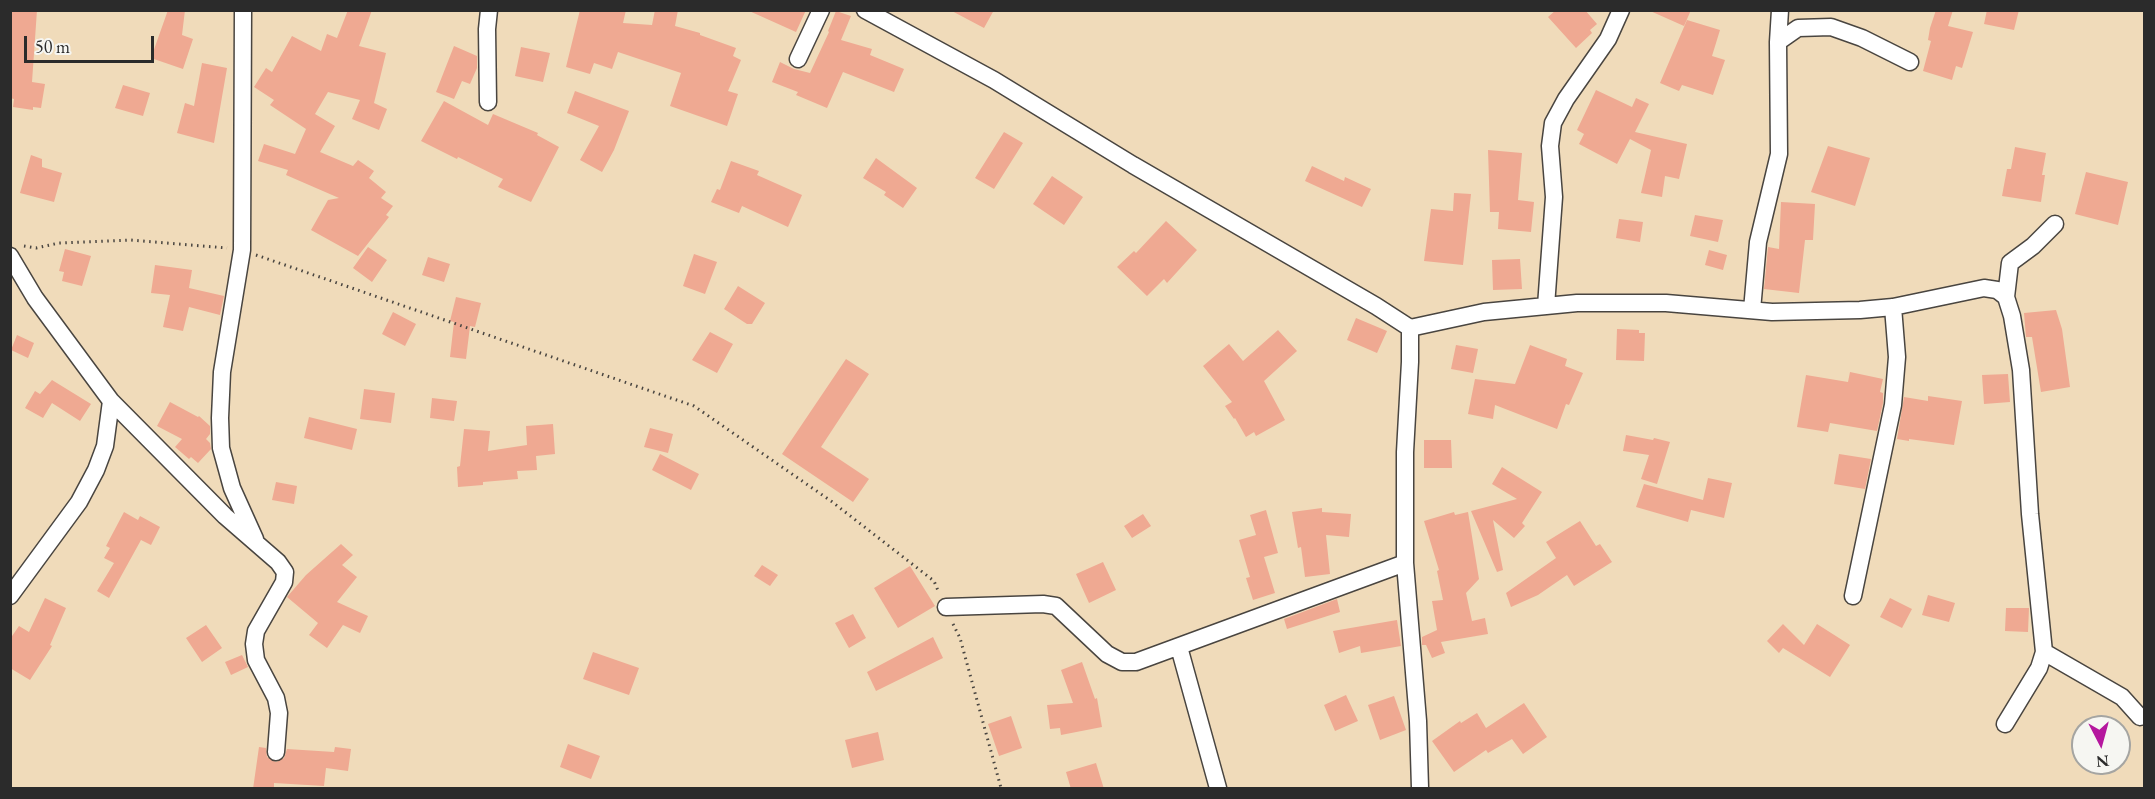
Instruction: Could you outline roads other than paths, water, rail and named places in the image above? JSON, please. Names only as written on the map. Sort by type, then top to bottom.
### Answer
[{"type":"street","points":[[243,10],[242,250],[222,372],[220,418],[221,448],[232,488],[257,544]]},
{"type":"street","points":[[488,102],[489,10]]},
{"type":"street","points":[[798,59],[821,10]]},
{"type":"street","points":[[865,10],[994,80],[1133,165],[1410,328],[1484,312],[1577,303],[1666,303],[1772,312],[1893,307],[1984,288],[1997,290],[2006,297]]},
{"type":"street","points":[[1546,306],[1554,197],[1550,146],[1553,123],[1566,99],[1608,39],[1621,10]]},
{"type":"street","points":[[1752,310],[1758,242],[1779,154],[1780,10]]},
{"type":"street","points":[[1778,42],[1798,28],[1831,27],[1862,38],[1910,62]]},
{"type":"street","points":[[2005,724],[2038,668],[2044,652],[2030,514],[2021,370],[2012,316],[2006,297],[2010,263],[2033,246],[2055,224]]},
{"type":"street","points":[[15,251],[35,298],[111,401],[225,516],[278,562],[285,572],[284,582],[256,631],[254,644],[255,660],[276,698],[279,713],[276,752]]},
{"type":"street","points":[[1853,596],[1893,405],[1897,357],[1893,307]]},
{"type":"street","points":[[1410,328],[1405,452],[1405,564],[1418,721],[1420,789]]},
{"type":"street","points":[[10,596],[79,502],[96,470],[105,446],[111,401]]},
{"type":"street","points":[[946,607],[1043,604],[1056,606],[1107,654],[1122,662],[1136,662],[1405,564]]},
{"type":"street","points":[[1179,647],[1218,789]]},
{"type":"street","points":[[2044,652],[2122,697],[2140,717]]}]
